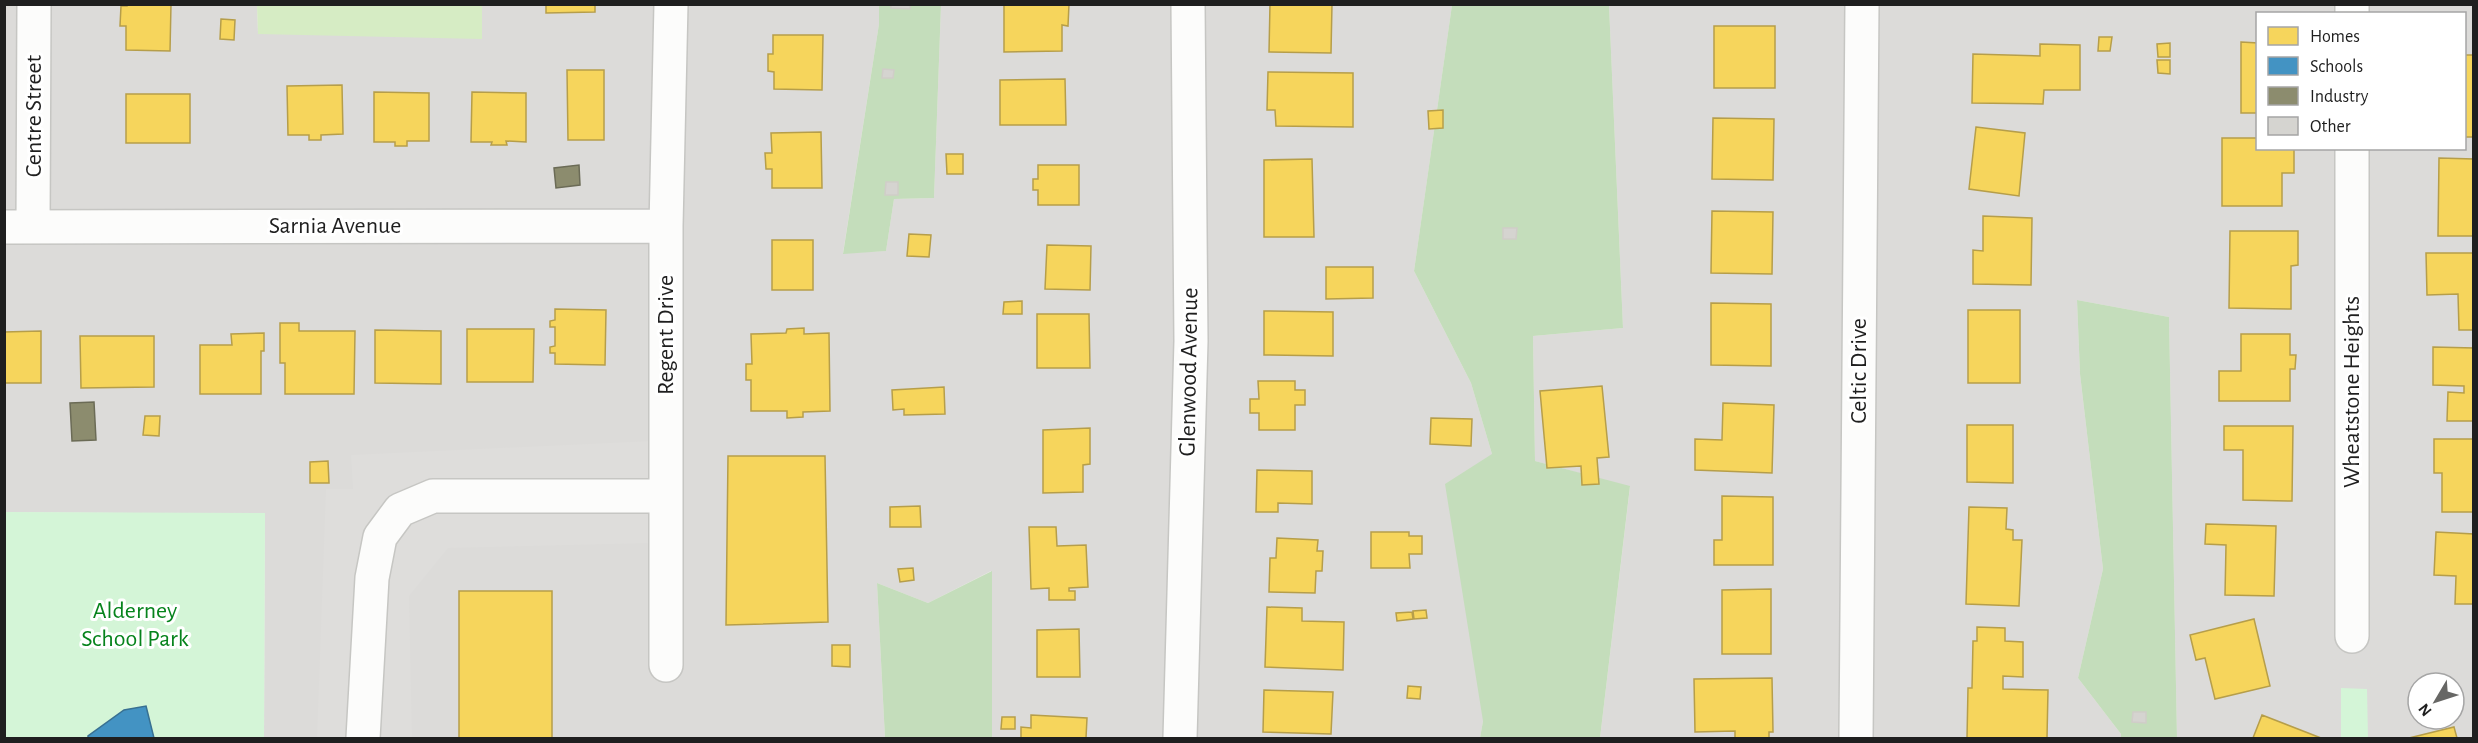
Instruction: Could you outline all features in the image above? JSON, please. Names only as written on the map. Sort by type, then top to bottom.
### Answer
[{"type":"street","name":"Centre Street","points":[[19,227],[34,4]]},
{"type":"street","name":"Regent Drive","points":[[666,665],[666,226],[671,4]]},
{"type":"street","name":"Glenwood Avenue","points":[[1180,738],[1191,341],[1188,4]]},
{"type":"street","name":"Celtic Drive","points":[[1856,738],[1862,4]]},
{"type":"street","name":"Wheatstone Heights","points":[[2352,150],[2352,636]]},
{"type":"street","name":"Sarnia Avenue","points":[[19,227],[666,226]]},
{"type":"street","points":[[363,738],[372,578],[380,537],[400,510],[433,496],[666,496]]},
{"type":"shaded area","points":[[5,5],[257,5],[258,33],[482,38],[482,5],[879,5],[879,24],[843,253],[886,251],[894,199],[934,198],[941,5],[1452,5],[1414,271],[1471,383],[1492,454],[1483,721],[1480,738],[992,738],[991,571],[928,603],[877,583],[885,738],[264,738],[265,514],[5,512]]},
{"type":"shaded area","points":[[1609,5],[2473,5],[2473,738],[2177,738],[2169,317],[2077,300],[2080,374],[2103,569],[2078,678],[2121,734],[2121,738],[1600,738],[1630,487],[1535,461],[1533,336],[1623,328]]},
{"type":"shaded area","points":[[652,441],[652,543],[448,548],[409,596],[412,738],[317,738],[326,489],[353,489],[351,455]]},
{"type":"green space","points":[[257,5],[482,5],[482,39],[258,34]]},
{"type":"green space","points":[[879,5],[941,5],[934,198],[894,199],[886,251],[843,254],[879,24]]},
{"type":"green space","points":[[1452,5],[1609,5],[1623,328],[1533,336],[1535,461],[1630,486],[1600,738],[1480,738],[1483,721],[1445,484],[1492,454],[1471,383],[1414,271]]},
{"type":"green space","points":[[2077,300],[2169,317],[2177,738],[2121,738],[2121,734],[2078,678],[2103,569],[2080,374]]},
{"type":"green space","name":"Alderney School Park","points":[[5,512],[265,513],[264,738],[5,738]]},
{"type":"green space","points":[[992,571],[992,738],[885,738],[877,583],[928,603]]},
{"type":"green space","points":[[2341,688],[2367,689],[2368,738],[2341,738]]},
{"type":"building: Homes","points":[[127,4],[171,4],[170,51],[126,50],[126,26],[120,26],[121,6],[127,6]]},
{"type":"building: Homes","points":[[546,4],[595,4],[595,12],[546,13]]},
{"type":"building: Homes","points":[[1004,4],[1069,4],[1068,26],[1062,25],[1062,51],[1004,52]]},
{"type":"building: Homes","points":[[1270,4],[1332,4],[1331,53],[1269,52]]},
{"type":"building: Homes","points":[[221,19],[235,20],[234,40],[220,39]]},
{"type":"building: Homes","points":[[1714,26],[1775,26],[1775,88],[1714,88]]},
{"type":"building: Homes","points":[[773,35],[823,35],[822,90],[774,89],[774,72],[768,71],[768,54],[773,54]]},
{"type":"building: Homes","points":[[2099,37],[2112,37],[2110,51],[2098,51]]},
{"type":"building: Homes","points":[[2241,42],[2256,43],[2256,113],[2241,113]]},
{"type":"building: Homes","points":[[2170,43],[2170,57],[2158,57],[2157,44]]},
{"type":"building: Homes","points":[[2040,44],[2080,45],[2080,90],[2044,90],[2043,104],[1972,103],[1973,54],[2040,56]]},
{"type":"building: Homes","points":[[2466,55],[2474,55],[2474,137],[2466,137]]},
{"type":"building: Homes","points":[[2157,60],[2170,60],[2170,74],[2158,73]]},
{"type":"building: Homes","points":[[567,70],[604,70],[604,140],[568,140]]},
{"type":"building: Homes","points":[[1268,72],[1353,73],[1353,127],[1276,126],[1275,110],[1267,110]]},
{"type":"building: Homes","points":[[1065,79],[1066,125],[1000,125],[1000,80]]},
{"type":"building: Homes","points":[[342,85],[343,134],[321,135],[321,140],[309,140],[309,135],[288,135],[287,86]]},
{"type":"building: Homes","points":[[374,92],[429,93],[429,141],[407,141],[407,146],[395,146],[395,142],[374,142]]},
{"type":"building: Homes","points":[[472,92],[526,93],[526,142],[506,141],[507,145],[491,145],[492,142],[471,142]]},
{"type":"building: Homes","points":[[126,94],[190,94],[190,143],[126,143]]},
{"type":"building: Homes","points":[[1443,110],[1443,128],[1429,129],[1428,111]]},
{"type":"building: Homes","points":[[1713,118],[1774,119],[1773,180],[1712,179]]},
{"type":"building: Homes","points":[[1976,127],[2025,133],[2019,196],[1969,189]]},
{"type":"building: Homes","points":[[821,132],[822,188],[772,188],[772,169],[766,169],[765,153],[772,153],[771,133]]},
{"type":"building: Homes","points":[[2222,138],[2256,138],[2256,150],[2294,150],[2294,173],[2282,173],[2282,206],[2222,206]]},
{"type":"building: Homes","points":[[946,154],[963,154],[963,174],[947,174]]},
{"type":"building: Homes","points":[[2439,158],[2474,159],[2474,236],[2438,236]]},
{"type":"building: Homes","points":[[1312,159],[1314,237],[1264,237],[1264,160]]},
{"type":"building: Homes","points":[[1038,165],[1079,165],[1079,205],[1038,205],[1038,190],[1033,190],[1033,179],[1038,179]]},
{"type":"building: Homes","points":[[1712,211],[1773,212],[1772,274],[1711,273]]},
{"type":"building: Homes","points":[[1983,216],[2032,218],[2031,285],[1973,284],[1973,250],[1983,251]]},
{"type":"building: Homes","points":[[2230,231],[2298,231],[2298,265],[2291,266],[2291,309],[2229,308]]},
{"type":"building: Homes","points":[[909,234],[931,235],[929,257],[907,256]]},
{"type":"building: Homes","points":[[772,240],[813,240],[813,290],[772,290]]},
{"type":"building: Homes","points":[[1047,245],[1091,246],[1090,290],[1045,289]]},
{"type":"building: Homes","points":[[2426,253],[2474,253],[2474,330],[2459,330],[2458,294],[2427,295]]},
{"type":"building: Homes","points":[[1326,267],[1373,267],[1373,298],[1326,299]]},
{"type":"building: Homes","points":[[1022,301],[1022,314],[1003,314],[1004,302]]},
{"type":"building: Homes","points":[[1711,303],[1771,304],[1771,366],[1711,365]]},
{"type":"building: Homes","points":[[555,309],[606,310],[605,365],[555,364],[555,353],[550,353],[550,347],[555,346],[555,327],[550,327],[550,321],[555,320]]},
{"type":"building: Homes","points":[[1968,310],[2020,310],[2020,383],[1968,383]]},
{"type":"building: Homes","points":[[1264,311],[1333,312],[1333,356],[1264,355]]},
{"type":"building: Homes","points":[[1037,314],[1089,314],[1090,368],[1037,368]]},
{"type":"building: Homes","points":[[280,323],[299,323],[299,331],[355,331],[354,394],[285,394],[285,363],[280,363]]},
{"type":"building: Homes","points":[[804,328],[804,334],[829,333],[830,411],[803,412],[803,417],[787,418],[787,411],[751,411],[751,380],[746,380],[746,364],[752,364],[751,334],[786,333],[787,329]]},
{"type":"building: Homes","points":[[467,329],[534,329],[533,382],[467,382]]},
{"type":"building: Homes","points":[[375,330],[441,331],[441,384],[375,383]]},
{"type":"building: Homes","points":[[41,331],[41,383],[4,383],[4,332]]},
{"type":"building: Homes","points":[[264,333],[264,351],[261,351],[261,394],[200,394],[200,345],[232,345],[231,334]]},
{"type":"building: Homes","points":[[2241,334],[2290,334],[2290,355],[2296,355],[2295,369],[2290,369],[2290,401],[2219,401],[2219,371],[2241,371]]},
{"type":"building: Homes","points":[[80,336],[154,336],[154,387],[81,388]]},
{"type":"building: Homes","points":[[2433,347],[2474,348],[2474,421],[2447,421],[2448,392],[2464,393],[2464,386],[2433,385]]},
{"type":"building: Homes","points":[[1258,381],[1295,381],[1295,390],[1305,390],[1305,405],[1295,405],[1295,430],[1259,430],[1259,413],[1250,413],[1250,399],[1259,399]]},
{"type":"building: Homes","points":[[1602,386],[1609,457],[1597,458],[1599,484],[1582,485],[1581,466],[1547,468],[1540,391]]},
{"type":"building: Homes","points":[[944,387],[945,414],[904,415],[904,409],[893,410],[892,390]]},
{"type":"building: Homes","points":[[1723,403],[1774,405],[1772,473],[1695,470],[1695,439],[1722,440]]},
{"type":"building: Homes","points":[[145,416],[160,416],[159,436],[143,435]]},
{"type":"building: Homes","points":[[1431,418],[1472,419],[1471,446],[1430,444]]},
{"type":"building: Homes","points":[[1967,425],[2013,425],[2013,483],[1967,482]]},
{"type":"building: Homes","points":[[2224,426],[2293,426],[2292,501],[2243,500],[2243,450],[2224,450]]},
{"type":"building: Homes","points":[[1090,428],[1090,464],[1083,465],[1083,492],[1043,493],[1043,430]]},
{"type":"building: Homes","points":[[2434,439],[2474,439],[2474,512],[2442,512],[2442,473],[2434,473]]},
{"type":"building: Homes","points":[[728,456],[825,456],[828,622],[726,625]]},
{"type":"building: Homes","points":[[328,461],[329,483],[310,483],[310,462]]},
{"type":"building: Homes","points":[[1257,470],[1312,471],[1312,504],[1278,503],[1278,512],[1256,512]]},
{"type":"building: Homes","points":[[1722,496],[1773,497],[1773,565],[1714,565],[1714,540],[1722,540]]},
{"type":"building: Homes","points":[[920,506],[921,527],[890,527],[890,507]]},
{"type":"building: Homes","points":[[1969,507],[2007,508],[2006,529],[2013,530],[2013,540],[2022,540],[2019,606],[1966,604]]},
{"type":"building: Homes","points":[[2206,524],[2276,526],[2274,596],[2225,595],[2226,545],[2205,544]]},
{"type":"building: Homes","points":[[1029,527],[1056,527],[1057,546],[1086,545],[1088,587],[1069,588],[1069,591],[1075,591],[1075,600],[1049,600],[1049,588],[1031,589]]},
{"type":"building: Homes","points":[[1371,532],[1409,532],[1409,536],[1422,536],[1422,554],[1409,554],[1410,568],[1371,568]]},
{"type":"building: Homes","points":[[2436,532],[2474,534],[2474,604],[2455,604],[2456,576],[2434,575]]},
{"type":"building: Homes","points":[[1277,538],[1318,540],[1317,551],[1323,551],[1322,571],[1316,571],[1315,593],[1269,592],[1270,558],[1276,558]]},
{"type":"building: Homes","points":[[913,568],[914,580],[900,582],[898,569]]},
{"type":"building: Homes","points":[[1771,589],[1771,654],[1722,654],[1722,590]]},
{"type":"building: Homes","points":[[459,591],[552,591],[552,738],[459,738]]},
{"type":"building: Homes","points":[[1267,607],[1302,608],[1302,621],[1344,622],[1343,670],[1265,667]]},
{"type":"building: Homes","points":[[1426,610],[1427,618],[1414,619],[1413,611]]},
{"type":"building: Homes","points":[[1412,612],[1413,619],[1397,621],[1396,613]]},
{"type":"building: Homes","points":[[2254,619],[2270,686],[2215,699],[2205,658],[2196,660],[2190,635]]},
{"type":"building: Homes","points":[[1977,627],[2005,628],[2005,641],[2023,642],[2023,677],[2003,676],[2003,689],[2048,690],[2047,738],[1967,738],[1968,688],[1972,688],[1973,641],[1977,641]]},
{"type":"building: Homes","points":[[1079,629],[1080,677],[1037,677],[1037,630]]},
{"type":"building: Homes","points":[[832,645],[850,645],[850,667],[832,666]]},
{"type":"building: Homes","points":[[1772,678],[1773,732],[1769,732],[1769,738],[1735,738],[1735,731],[1695,732],[1694,679]]},
{"type":"building: Homes","points":[[1408,686],[1421,687],[1420,699],[1407,698]]},
{"type":"building: Homes","points":[[1264,690],[1333,692],[1331,734],[1263,732]]},
{"type":"building: Homes","points":[[1031,715],[1087,718],[1086,738],[1021,738],[1021,727],[1031,728]]},
{"type":"building: Homes","points":[[2262,715],[2321,738],[2253,738]]},
{"type":"building: Homes","points":[[1002,717],[1015,717],[1015,729],[1001,729]]},
{"type":"building: Homes","points":[[2438,731],[2455,731],[2457,738],[2409,738]]},
{"type":"building: Schools","points":[[146,706],[154,738],[88,738],[124,710]]},
{"type":"building: Industry","points":[[579,165],[580,185],[556,188],[554,168]]},
{"type":"building: Industry","points":[[94,402],[96,440],[72,441],[70,403]]},
{"type":"building: Other","points":[[891,4],[910,4],[910,9],[891,8]]},
{"type":"building: Other","points":[[883,69],[894,70],[893,78],[882,78]]},
{"type":"building: Other","points":[[886,182],[898,182],[898,195],[885,195]]},
{"type":"building: Other","points":[[1503,228],[1517,228],[1516,239],[1503,239]]},
{"type":"building: Other","points":[[2133,712],[2146,712],[2146,723],[2132,722]]}]
